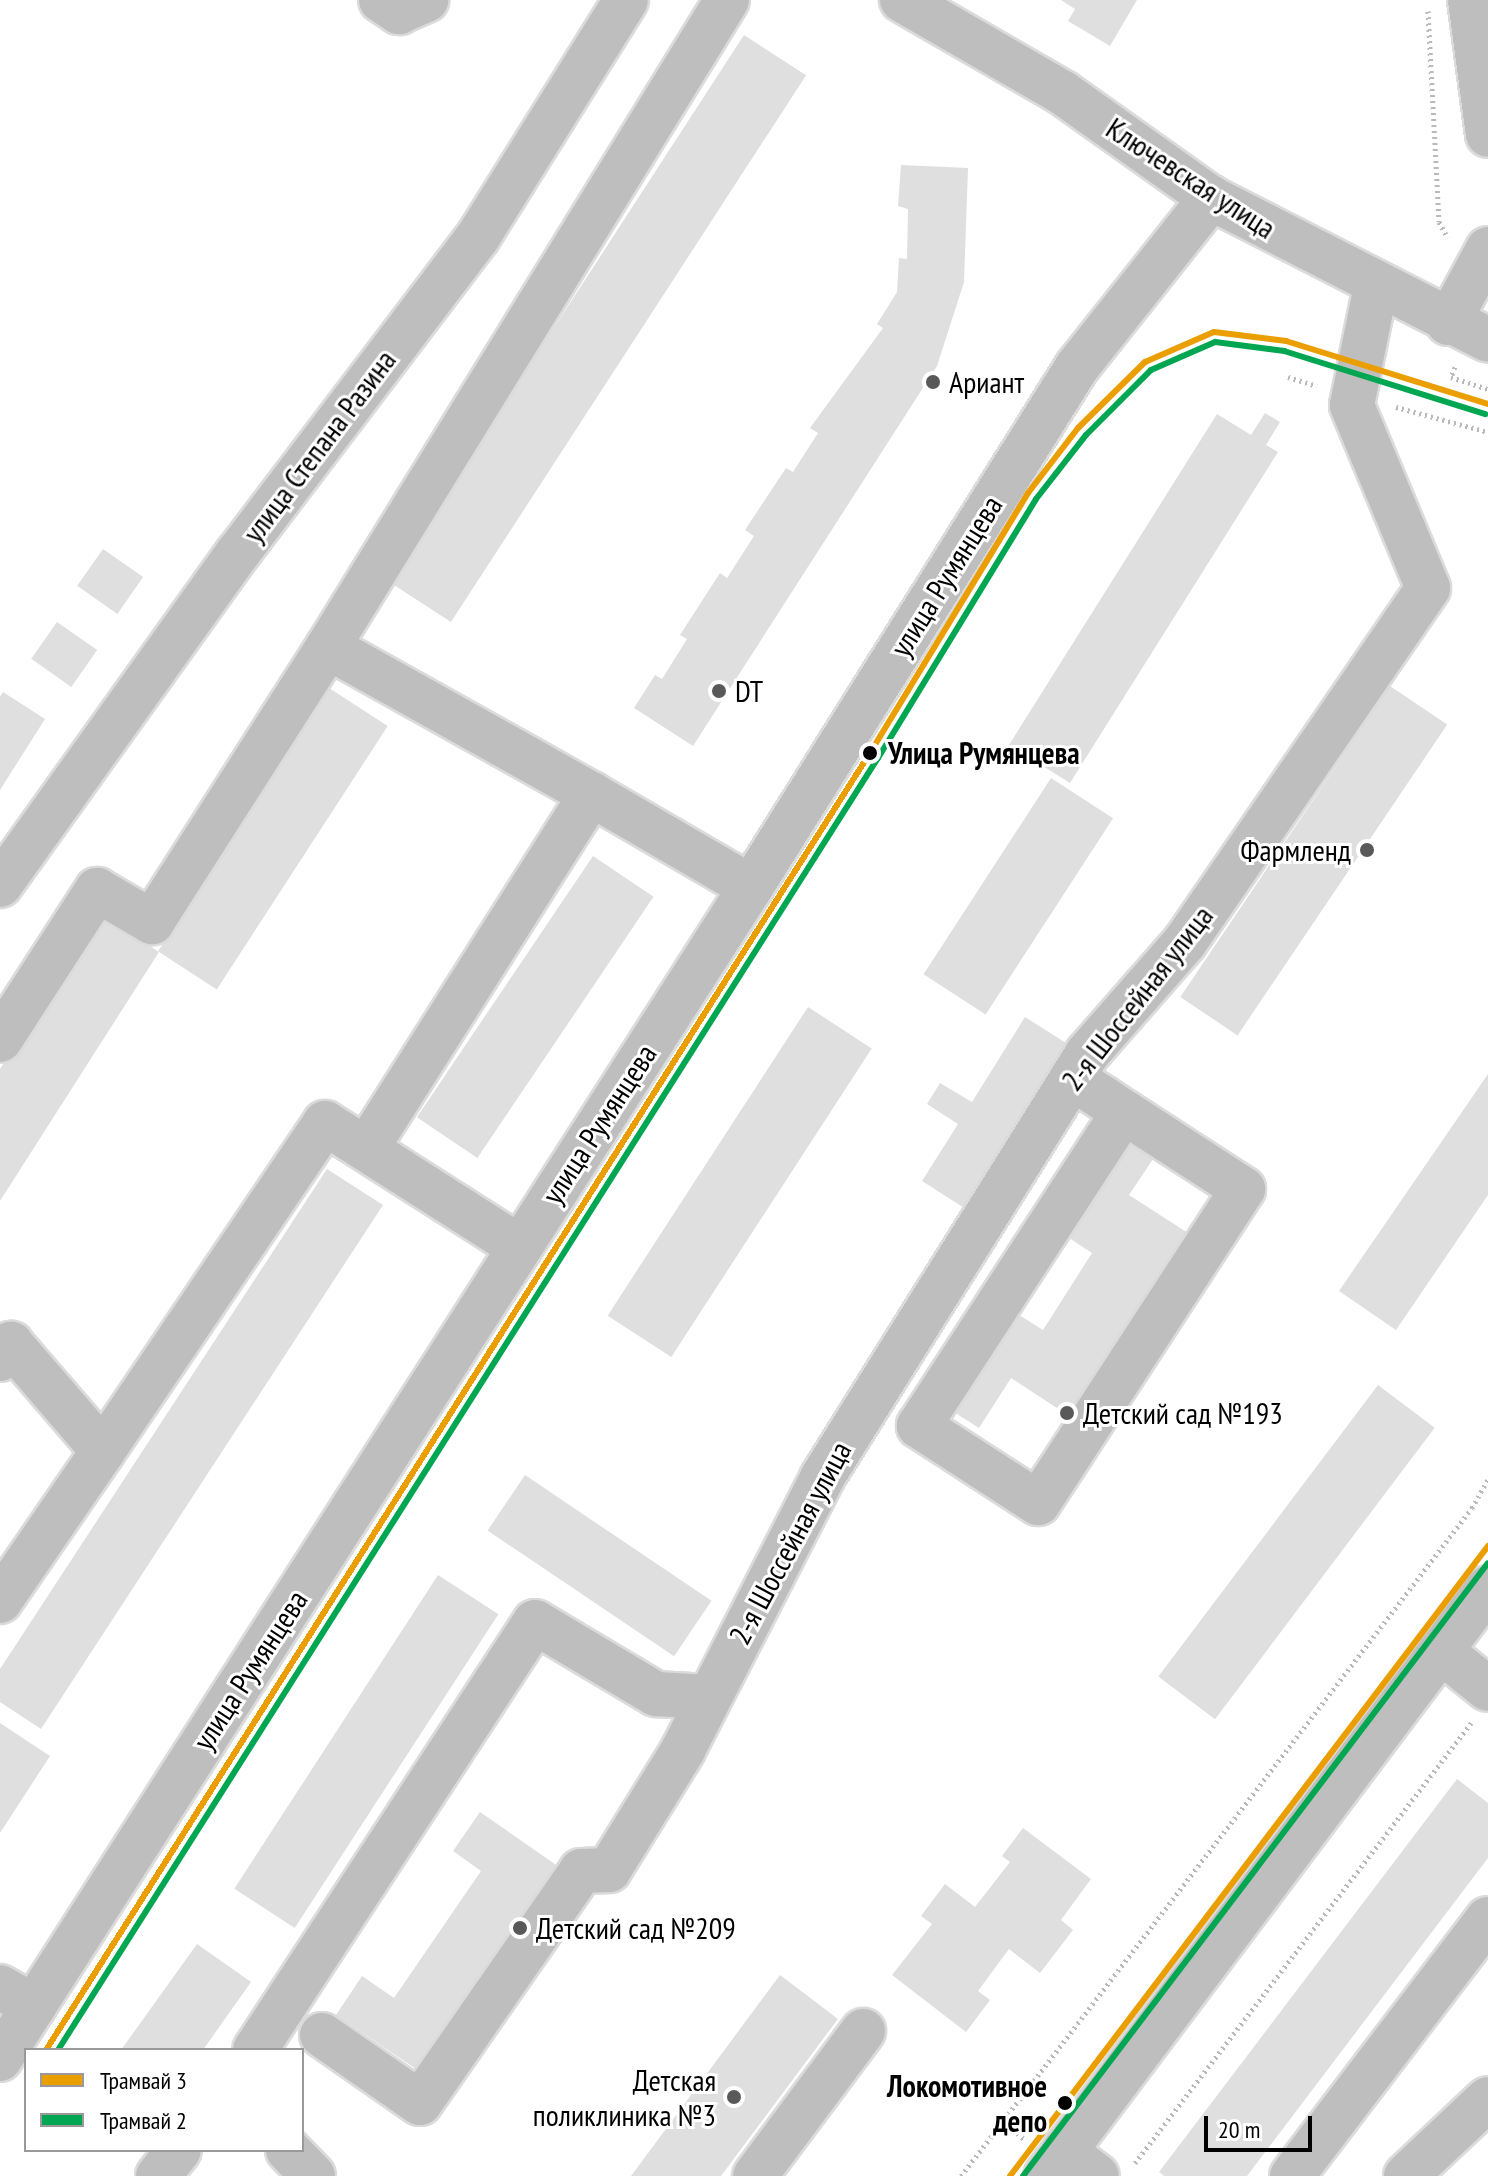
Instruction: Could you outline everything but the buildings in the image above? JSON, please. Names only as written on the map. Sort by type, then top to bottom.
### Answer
[{"type":"street","points":[[381,0],[399,12],[426,0]]},
{"type":"street","name":"улица Степана Разина","points":[[0,885],[238,553],[478,237],[626,0]]},
{"type":"street","points":[[0,1040],[97,890],[152,922],[328,647],[727,0]]},
{"type":"street","name":"Ключевская улица","points":[[902,0],[1063,93],[1211,198],[1448,323],[1488,340]]},
{"type":"street","points":[[1470,0],[1488,135]]},
{"type":"street","name":"улица Румянцева","points":[[0,2059],[17,1997],[520,1247],[751,887],[1077,367],[1211,198]]},
{"type":"street","points":[[1448,323],[1484,257]]},
{"type":"street","name":"2-я Шоссейная улица","points":[[322,2035],[420,2103],[581,1871],[609,1870],[709,1697],[822,1478],[1072,1078],[1185,942],[1428,588],[1352,405],[1376,286]]},
{"type":"street","points":[[328,647],[751,887]]},
{"type":"street","points":[[368,1146],[591,794]]},
{"type":"street","points":[[1072,1078],[1243,1189],[1038,1503],[919,1426],[1124,1112]]},
{"type":"street","points":[[0,1601],[325,1123],[368,1146],[520,1247]]},
{"type":"street","points":[[0,1359],[11,1344],[103,1451]]},
{"type":"street","points":[[1069,2168],[1488,1588]]},
{"type":"street","points":[[256,2048],[535,1622],[656,1694],[709,1697]]},
{"type":"street","points":[[1441,1651],[1483,1701]]},
{"type":"street","points":[[1292,2176],[1488,1919]]},
{"type":"street","points":[[755,2176],[863,2031]]},
{"type":"street","points":[[1406,2176],[1488,2099]]},
{"type":"street","points":[[158,2176],[177,2152]]},
{"type":"street","points":[[290,2152],[313,2176]]},
{"type":"path","points":[[1427,0],[1439,222],[1460,258],[1484,257]]},
{"type":"path","points":[[961,2176],[1472,1508],[1488,1479]]},
{"type":"path","points":[[1124,2176],[1483,1701]]},
{"type":"tram line","name":"3","points":[[47,2048],[870,753],[1028,493],[1078,428],[1145,362],[1214,332],[1286,341],[1488,404]]},
{"type":"tram line","name":"2","points":[[59,2048],[878,758],[1036,499],[1086,435],[1151,370],[1215,342],[1284,351],[1485,414]]},
{"type":"tram line","name":"3","points":[[1010,2176],[1488,1546]]},
{"type":"tram line","name":"2","points":[[1023,2176],[1488,1563]]},
{"type":"place","name":"Ариант","points":[[933,382]]},
{"type":"place","name":"DT","points":[[719,691]]},
{"type":"place","name":"Улица Румянцева","points":[[870,753]]},
{"type":"place","name":"Фармленд","points":[[1367,850]]},
{"type":"place","name":"Детский сад №193","points":[[1067,1413]]},
{"type":"place","name":"Детский сад №209","points":[[520,1928]]},
{"type":"place","name":"Детская поликлиника №3","points":[[734,2097]]},
{"type":"place","name":"Локомотивное депо","points":[[1065,2103]]}]
